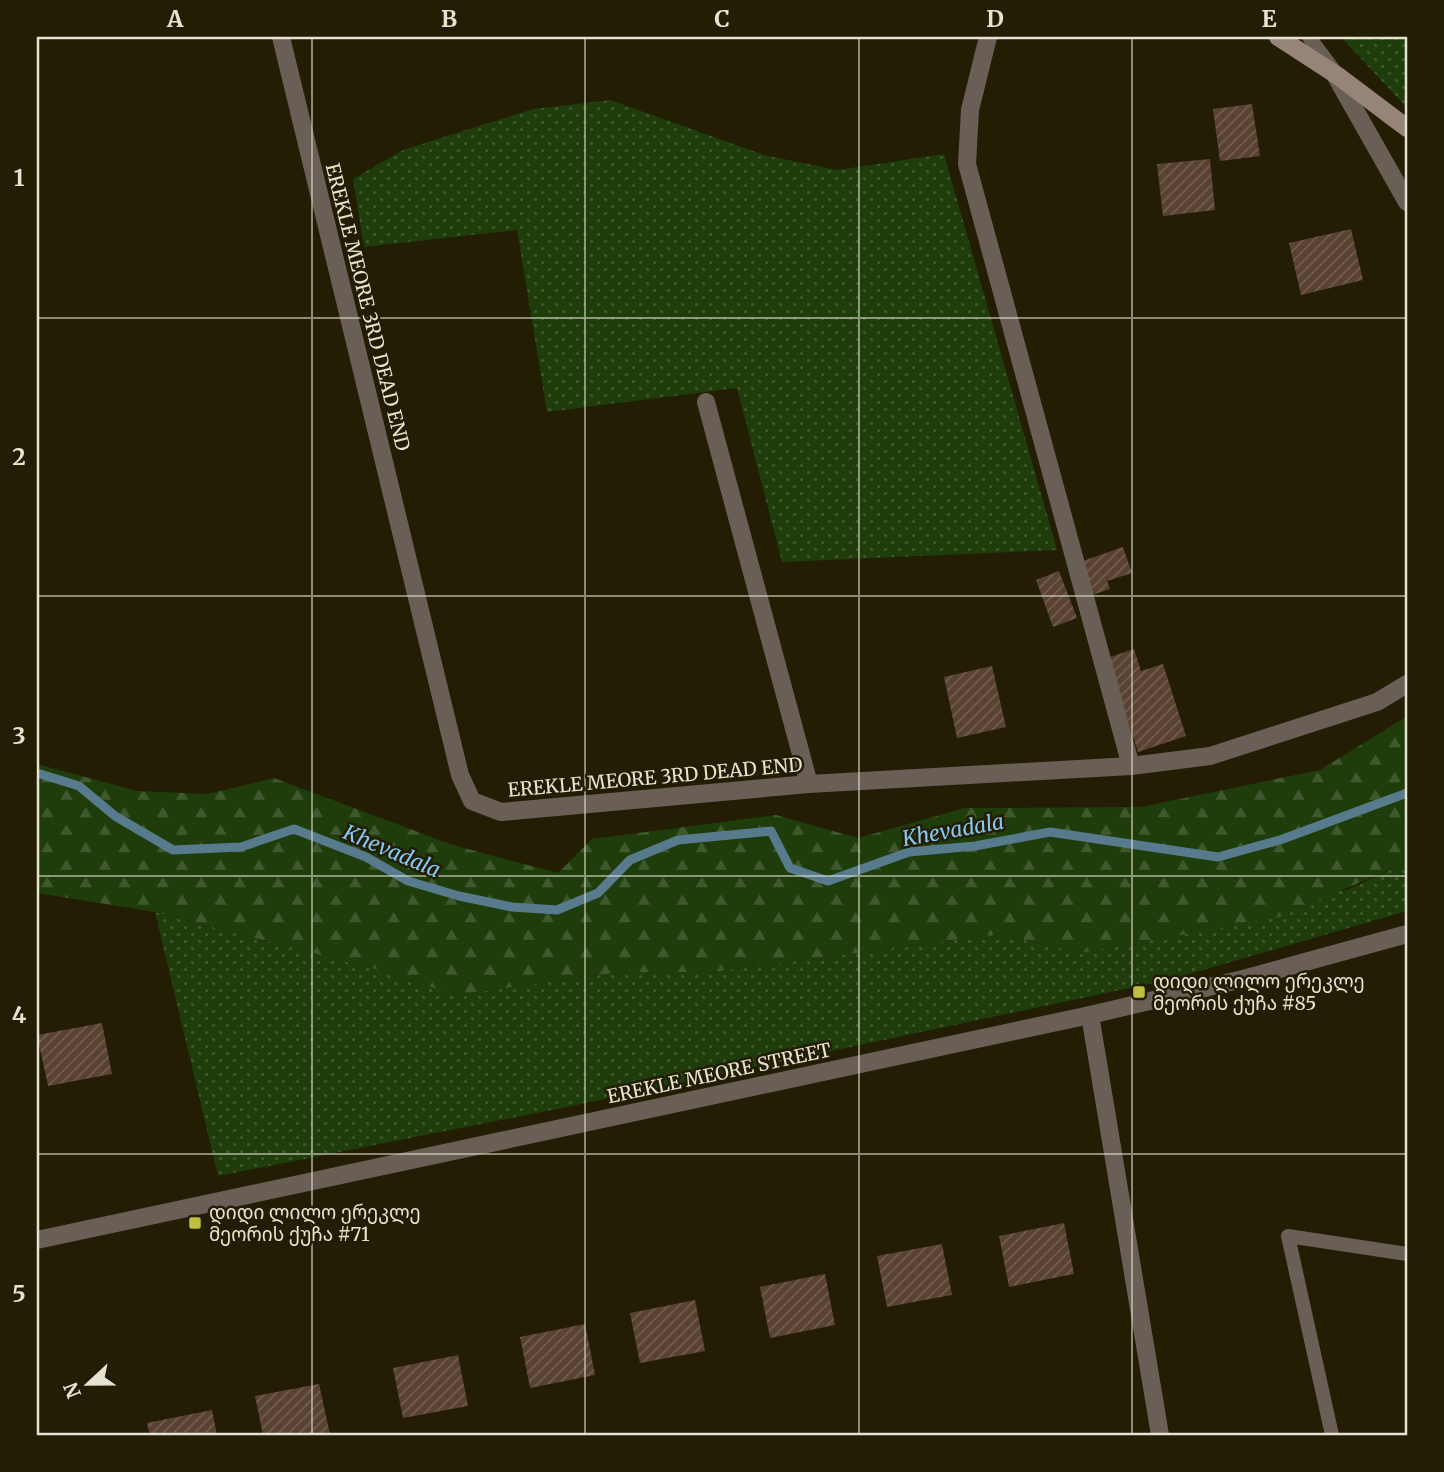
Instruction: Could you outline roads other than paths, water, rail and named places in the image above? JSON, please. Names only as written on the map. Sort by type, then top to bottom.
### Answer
[{"type":"main road","points":[[1278,37],[1336,74],[1407,128]]},
{"type":"street","name":"EREKLE MEORE 3RD DEAD END","points":[[281,37],[460,775],[472,801],[501,812],[810,784],[1130,766],[1210,756],[1377,702],[1407,684]]},
{"type":"street","points":[[988,37],[970,110],[967,164],[1130,766]]},
{"type":"street","points":[[1336,74],[1407,202]]},
{"type":"street","points":[[706,402],[810,784]]},
{"type":"street","name":"EREKLE MEORE STREET","points":[[37,1240],[1090,1015],[1243,979],[1407,934]]},
{"type":"street","points":[[1090,1015],[1160,1435]]},
{"type":"lane","points":[[1308,37],[1336,74]]},
{"type":"lane","points":[[1332,1435],[1288,1236],[1407,1254]]},
{"type":"waterway","name":"Khevadala","points":[[37,773],[79,786],[115,816],[173,850],[241,847],[294,829],[366,857],[408,881],[459,896],[512,907],[557,910],[598,893],[630,860],[678,840],[771,831],[790,868],[828,881],[909,852],[975,846],[1050,832],[1218,857],[1280,840],[1407,793]]},
{"type":"place","name":"დიდი ლილო ერეკლე მეორის ქუჩა #85","points":[[1139,992]]},
{"type":"place","name":"დიდი ლილო ერეკლე მეორის ქუჩა #71","points":[[195,1223]]}]
